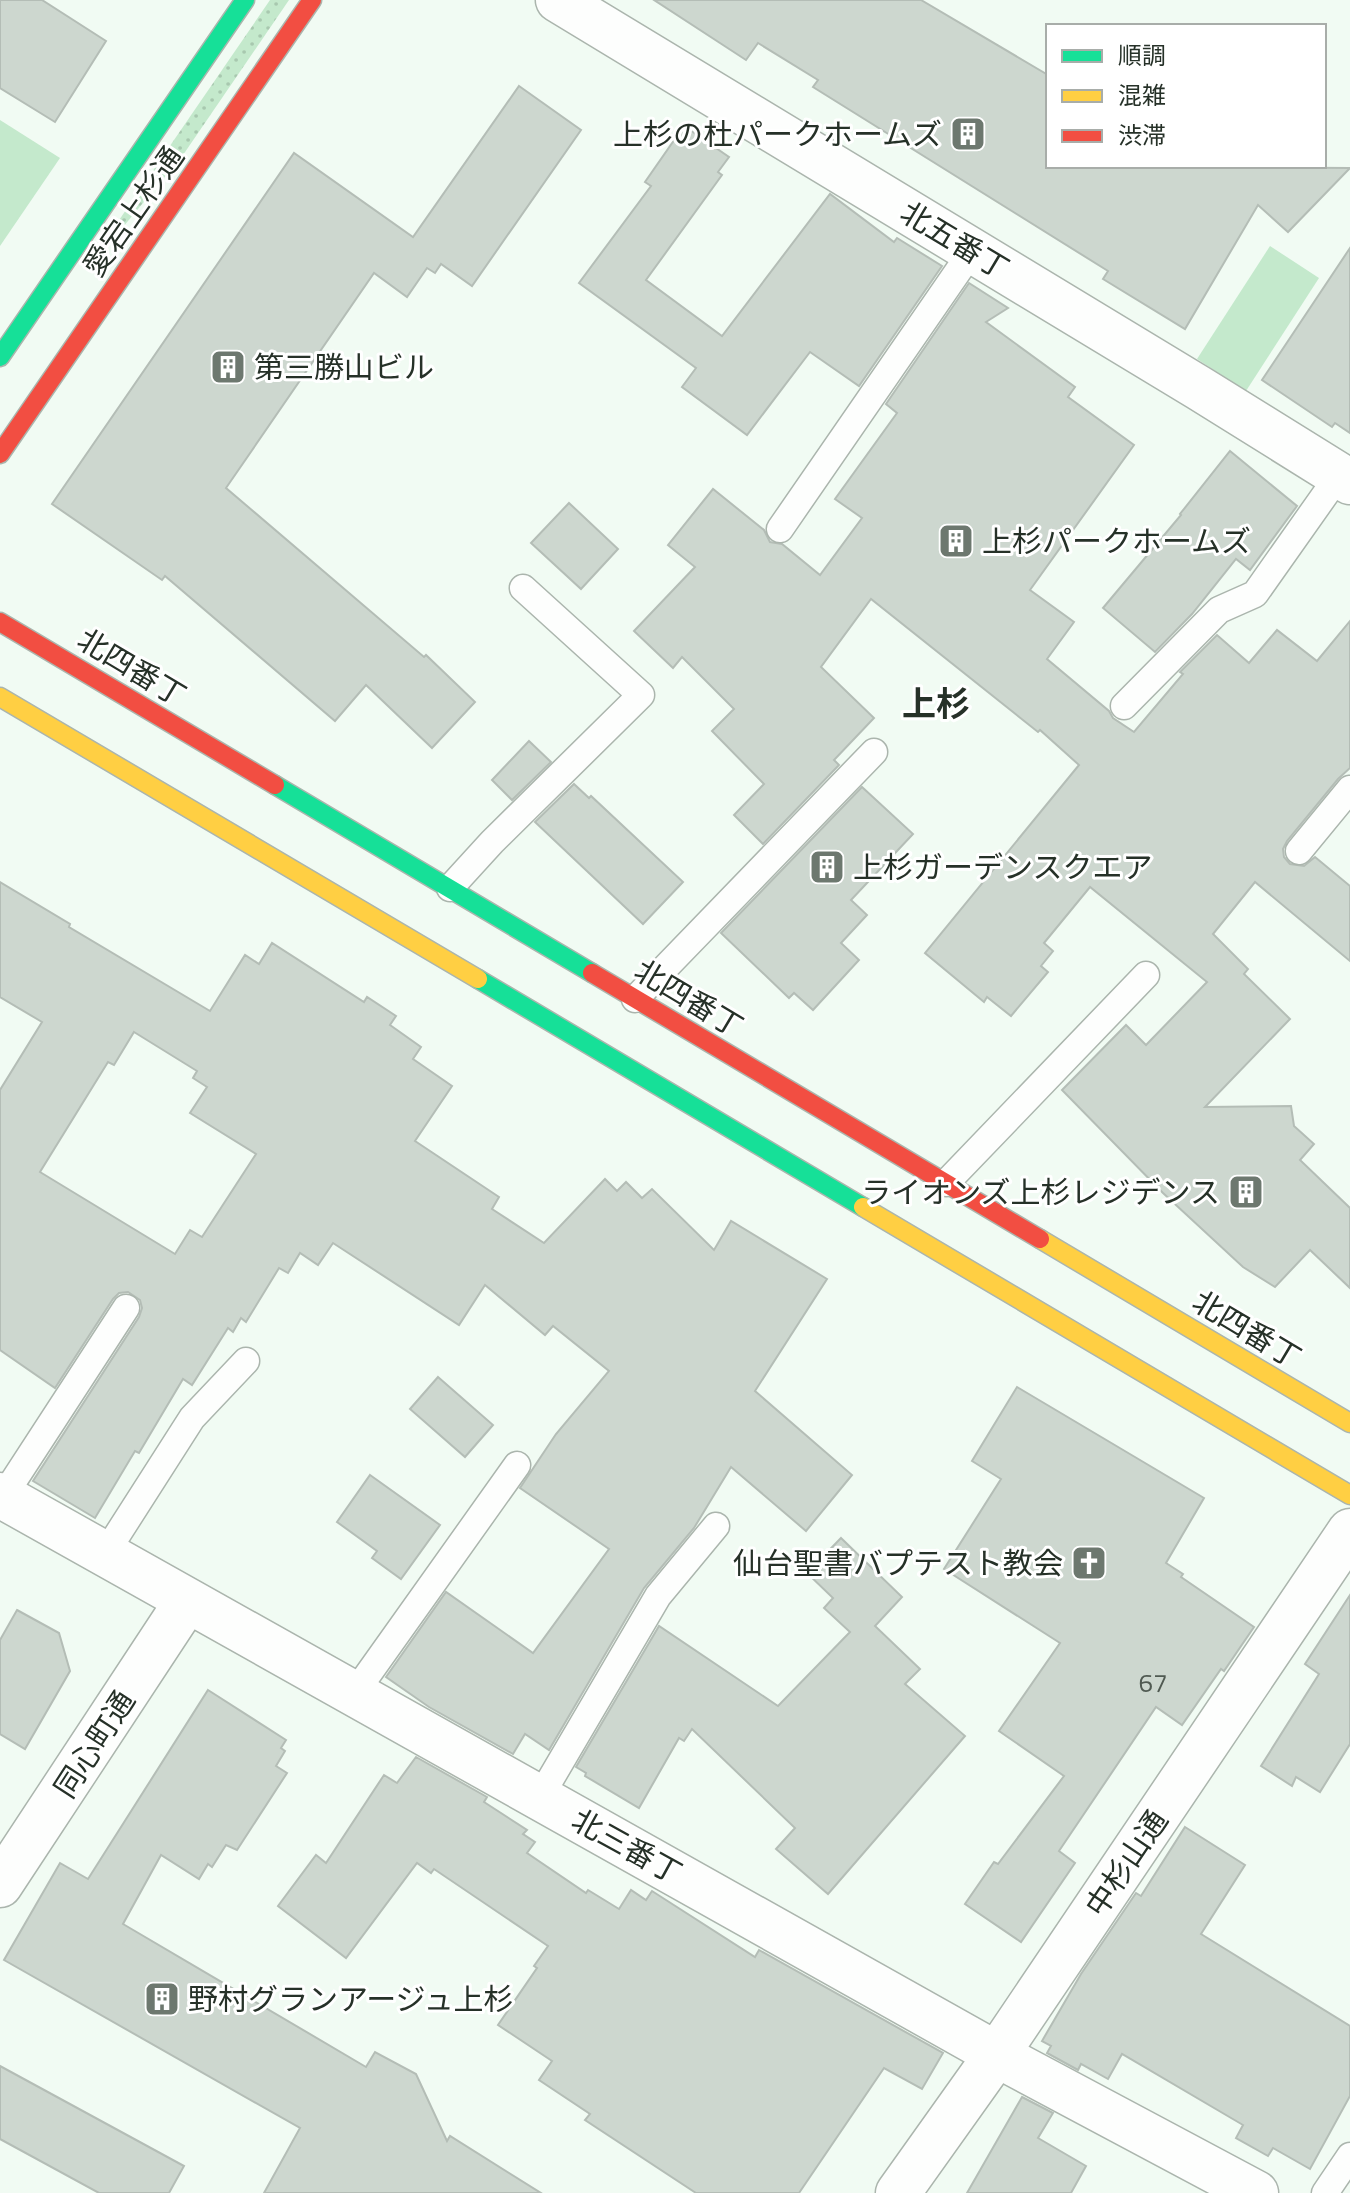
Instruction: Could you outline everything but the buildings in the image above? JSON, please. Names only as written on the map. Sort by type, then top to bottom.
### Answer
[{"type":"street","name":"愛宕上杉通","points":[[0,357],[245,0]]},
{"type":"street","name":"愛宕上杉通","points":[[0,454],[312,0]]},
{"type":"street","name":"北五番丁","points":[[558,0],[1344,479]]},
{"type":"street","name":"北四番丁","points":[[0,622],[1350,1423]]},
{"type":"street","points":[[0,697],[1350,1495]]},
{"type":"street","name":"北三番丁","points":[[2,1496],[997,2054],[1256,2193]]},
{"type":"street","name":"中杉山通","points":[[898,2193],[997,2054],[1350,1531]]},
{"type":"street","name":"同心町通","points":[[0,1885],[187,1601]]},
{"type":"lane","points":[[780,529],[972,251]]},
{"type":"lane","points":[[1124,706],[1219,610],[1255,594],[1344,479]]},
{"type":"lane","points":[[450,888],[492,842],[641,695],[523,588]]},
{"type":"lane","points":[[635,999],[874,752]]},
{"type":"lane","points":[[1299,851],[1350,789]]},
{"type":"lane","points":[[946,1183],[1146,975]]},
{"type":"lane","points":[[2,1496],[126,1308]]},
{"type":"lane","points":[[105,1554],[192,1418],[246,1361]]},
{"type":"lane","points":[[354,1694],[517,1465]]},
{"type":"lane","points":[[540,1797],[658,1596],[716,1526]]},
{"type":"lane","points":[[1325,2193],[1350,2156]]},
{"type":"green space","points":[[270,0],[289,0],[183,155],[108,245],[104,242]]},
{"type":"green space","points":[[0,120],[60,158],[0,246]]},
{"type":"green space","points":[[1270,246],[1319,278],[1246,391],[1197,359]]},
{"type":"traffic: fast","points":[[0,357],[245,0]]},
{"type":"traffic: fast","points":[[275,785],[592,973]]},
{"type":"traffic: fast","points":[[478,979],[863,1207]]},
{"type":"traffic: slow","points":[[0,697],[478,979]]},
{"type":"traffic: slow","points":[[863,1207],[1350,1495]]},
{"type":"traffic: slow","points":[[1040,1239],[1350,1423]]},
{"type":"traffic: jam","points":[[0,454],[312,0]]},
{"type":"traffic: jam","points":[[0,622],[275,785]]},
{"type":"traffic: jam","points":[[592,973],[1040,1239]]},
{"type":"place","name":"上杉の杜パークホームズ","points":[[968,134]]},
{"type":"place","name":"第三勝山ビル","points":[[228,367]]},
{"type":"place","name":"上杉パークホームズ","points":[[956,541]]},
{"type":"place","name":"上杉ガーデンスクエア","points":[[827,867]]},
{"type":"place","name":"ライオンズ上杉レジデンス","points":[[1246,1192]]},
{"type":"place","name":"仙台聖書バプテスト教会","points":[[1089,1563]]},
{"type":"place","name":"野村グランアージュ上杉","points":[[162,1999]]},
{"type":"district","name":"上杉","points":[[936,703]]}]
